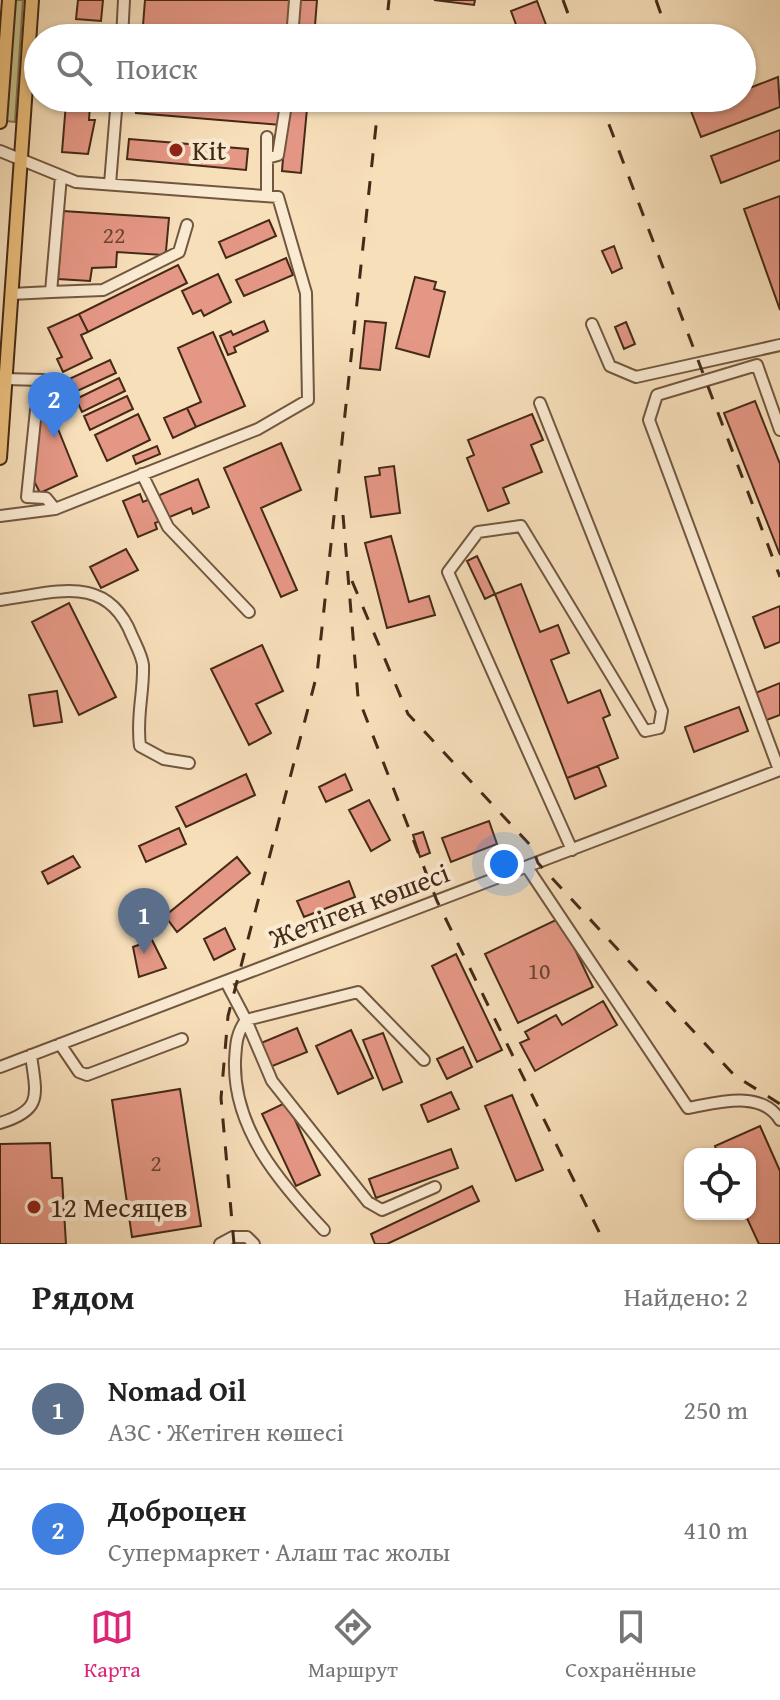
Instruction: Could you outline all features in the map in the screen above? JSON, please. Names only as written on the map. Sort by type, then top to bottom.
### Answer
[{"type":"main road","points":[[0,122],[9,0]]},
{"type":"main road","points":[[30,24],[32,0]]},
{"type":"main road","points":[[0,458],[24,112]]},
{"type":"street","points":[[123,24],[124,0]]},
{"type":"street","points":[[293,24],[295,0]]},
{"type":"street","points":[[110,184],[116,112]]},
{"type":"street","points":[[267,158],[278,155],[285,112]]},
{"type":"street","points":[[267,137],[267,196]]},
{"type":"street","points":[[0,151],[76,182],[278,197],[306,293],[308,400],[258,429],[55,509],[0,516]]},
{"type":"street","points":[[51,292],[61,176]]},
{"type":"street","points":[[11,294],[103,290],[179,252],[187,225]]},
{"type":"street","points":[[592,324],[610,366],[636,377],[780,345]]},
{"type":"street","points":[[779,770],[649,420],[657,395],[757,365],[780,430]]},
{"type":"street","points":[[5,379],[43,380],[44,411],[36,410],[27,497],[46,498],[55,509]]},
{"type":"street","points":[[540,403],[662,711],[659,728],[645,731],[521,526],[478,532],[448,572],[572,850]]},
{"type":"street","points":[[142,474],[168,527],[249,612]]},
{"type":"street","points":[[0,600],[77,590],[102,595],[126,619],[143,664],[136,719],[140,746],[164,759],[189,763]]},
{"type":"street","name":"Жетіген көшесі","points":[[0,1067],[779,770]]},
{"type":"street","points":[[527,867],[688,1108],[745,1099],[774,1111],[780,1120]]},
{"type":"street","points":[[226,982],[272,1081],[368,1202],[382,1210],[435,1187]]},
{"type":"street","points":[[324,1230],[272,1168],[245,1125],[234,1081],[237,1033],[246,1020],[358,992],[424,1060]]},
{"type":"street","points":[[60,1044],[79,1072],[87,1075],[182,1039]]},
{"type":"street","points":[[0,1123],[24,1116],[33,1106],[36,1093],[31,1055]]},
{"type":"street","points":[[220,1244],[247,1237],[254,1244]]},
{"type":"shaded area","points":[[14,0],[23,0],[15,122],[6,121]]},
{"type":"building","points":[[78,0],[103,0],[101,21],[76,19]]},
{"type":"building","points":[[145,0],[291,0],[289,24],[143,24]]},
{"type":"building","points":[[297,0],[317,0],[315,24],[294,24]]},
{"type":"building","points":[[434,0],[475,0],[474,5]]},
{"type":"building","points":[[537,1],[546,24],[516,24],[511,11]]},
{"type":"building","points":[[778,77],[780,107],[701,137],[691,112],[756,112],[756,86]]},
{"type":"building","points":[[65,112],[90,112],[89,120],[95,120],[88,154],[62,152]]},
{"type":"building","points":[[136,112],[282,112],[281,125]]},
{"type":"building","points":[[287,112],[307,112],[301,173],[282,171]]},
{"type":"building","points":[[780,130],[780,160],[721,183],[711,156]]},
{"type":"building","points":[[129,139],[248,149],[246,170],[127,159]]},
{"type":"building","points":[[780,196],[780,310],[744,209]]},
{"type":"building","points":[[63,211],[169,218],[166,251],[163,255],[117,252],[116,267],[92,268],[90,281],[58,279]]},
{"type":"building","points":[[269,220],[276,236],[226,258],[219,242]]},
{"type":"building","points":[[614,246],[622,268],[612,273],[602,251]]},
{"type":"building","points":[[286,258],[293,275],[244,296],[236,280]]},
{"type":"building","points":[[178,265],[187,283],[88,332],[79,314]]},
{"type":"building","points":[[218,274],[231,302],[204,316],[201,310],[193,314],[182,291]]},
{"type":"building","points":[[415,277],[436,282],[434,289],[445,292],[429,357],[396,348]]},
{"type":"building","points":[[79,314],[88,332],[81,335],[92,358],[63,372],[57,359],[62,357],[48,328]]},
{"type":"building","points":[[264,321],[268,331],[234,347],[236,352],[228,355],[220,336],[231,331],[233,335]]},
{"type":"building","points":[[365,321],[386,323],[380,370],[360,368]]},
{"type":"building","points":[[626,322],[635,344],[624,349],[615,327]]},
{"type":"building","points":[[213,332],[245,406],[196,427],[187,408],[201,402],[178,348]]},
{"type":"building","points":[[110,360],[116,373],[73,393],[67,380]]},
{"type":"building","points":[[119,378],[125,391],[82,412],[76,399]]},
{"type":"building","points":[[127,396],[133,409],[90,430],[84,416]]},
{"type":"building","points":[[755,401],[780,464],[780,555],[724,413]]},
{"type":"building","points":[[187,408],[196,427],[173,438],[164,418]]},
{"type":"building","points":[[52,414],[77,476],[40,493],[32,477],[37,420]]},
{"type":"building","points":[[138,414],[150,440],[107,461],[95,435]]},
{"type":"building","points":[[532,414],[543,440],[531,445],[542,472],[503,488],[509,503],[488,511],[467,458],[474,455],[468,440]]},
{"type":"building","points":[[281,443],[301,490],[261,508],[297,590],[281,597],[224,468]]},
{"type":"building","points":[[157,446],[160,454],[136,464],[133,456]]},
{"type":"building","points":[[394,466],[400,513],[371,517],[365,477],[380,475],[379,468]]},
{"type":"building","points":[[198,479],[209,507],[193,514],[191,508],[155,523],[157,529],[138,537],[123,501],[140,494],[143,502]]},
{"type":"building","points":[[391,536],[409,602],[429,596],[435,615],[387,628],[365,543]]},
{"type":"building","points":[[126,549],[138,570],[101,588],[90,567]]},
{"type":"building","points":[[477,556],[495,594],[485,599],[467,561]]},
{"type":"building","points":[[521,584],[540,632],[558,625],[569,653],[551,660],[568,703],[600,690],[610,715],[603,718],[618,758],[567,778],[495,594]]},
{"type":"building","points":[[69,603],[116,697],[79,715],[32,622]]},
{"type":"building","points":[[780,606],[780,642],[765,648],[753,617]]},
{"type":"building","points":[[262,645],[283,691],[256,704],[271,733],[249,745],[211,669]]},
{"type":"building","points":[[780,683],[780,715],[764,721],[753,694]]},
{"type":"building","points":[[57,691],[62,722],[34,726],[29,695]]},
{"type":"building","points":[[739,707],[748,731],[694,752],[685,727]]},
{"type":"building","points":[[598,766],[606,786],[575,799],[567,778]]},
{"type":"building","points":[[246,774],[255,795],[186,827],[176,807]]},
{"type":"building","points":[[345,774],[352,790],[326,802],[319,787]]},
{"type":"building","points":[[369,800],[390,840],[371,851],[349,810]]},
{"type":"building","points":[[489,821],[497,844],[451,862],[442,838]]},
{"type":"building","points":[[179,828],[186,844],[146,862],[139,846]]},
{"type":"building","points":[[423,832],[430,853],[420,857],[413,835]]},
{"type":"building","points":[[73,856],[80,867],[48,884],[42,872]]},
{"type":"building","points":[[237,857],[250,873],[177,932],[165,916]]},
{"type":"building","points":[[349,881],[355,897],[304,917],[297,901]]},
{"type":"building","points":[[560,918],[593,987],[518,1023],[485,954]]},
{"type":"building","points":[[225,928],[235,949],[214,960],[204,939]]},
{"type":"building","points":[[152,940],[166,968],[139,977],[133,947]]},
{"type":"building","points":[[456,954],[502,1050],[477,1062],[432,966]]},
{"type":"building","points":[[603,1001],[617,1025],[535,1071],[520,1043],[529,1039],[525,1032],[556,1015],[562,1025]]},
{"type":"building","points":[[297,1028],[307,1052],[270,1067],[261,1043]]},
{"type":"building","points":[[351,1030],[373,1078],[338,1094],[316,1046]]},
{"type":"building","points":[[383,1033],[402,1082],[383,1090],[363,1040]]},
{"type":"building","points":[[463,1047],[472,1067],[447,1079],[437,1059]]},
{"type":"building","points":[[180,1089],[201,1226],[132,1237],[112,1100]]},
{"type":"building","points":[[451,1092],[459,1109],[428,1122],[421,1105]]},
{"type":"building","points":[[512,1095],[543,1170],[516,1181],[485,1106]]},
{"type":"building","points":[[287,1102],[320,1175],[296,1186],[262,1114]]},
{"type":"building","points":[[760,1126],[780,1171],[780,1244],[759,1244],[748,1220],[756,1220],[756,1148],[715,1146]]},
{"type":"building","points":[[50,1143],[52,1178],[62,1178],[66,1244],[0,1244],[0,1144]]},
{"type":"building","points":[[451,1149],[458,1168],[376,1198],[369,1179]]},
{"type":"building","points":[[472,1186],[479,1201],[387,1244],[375,1244],[371,1234]]},
{"type":"railway","points":[[386,24],[389,0]]},
{"type":"railway","points":[[563,0],[572,24]]},
{"type":"railway","points":[[656,0],[664,24]]},
{"type":"railway","points":[[234,1244],[221,1098],[228,1016],[317,674],[377,112]]},
{"type":"railway","points":[[604,112],[780,577]]},
{"type":"railway","points":[[343,515],[358,697],[437,901],[605,1244]]},
{"type":"railway","points":[[352,581],[408,714],[532,847],[538,863],[734,1075],[780,1104]]},
{"type":"place","name":"Kit","points":[[176,150]]},
{"type":"place","name":"Доброцен","points":[[54,438]]},
{"type":"place","name":"Nomad Oil","points":[[144,954]]},
{"type":"place","name":"12 Месяцев","points":[[34,1207]]}]
